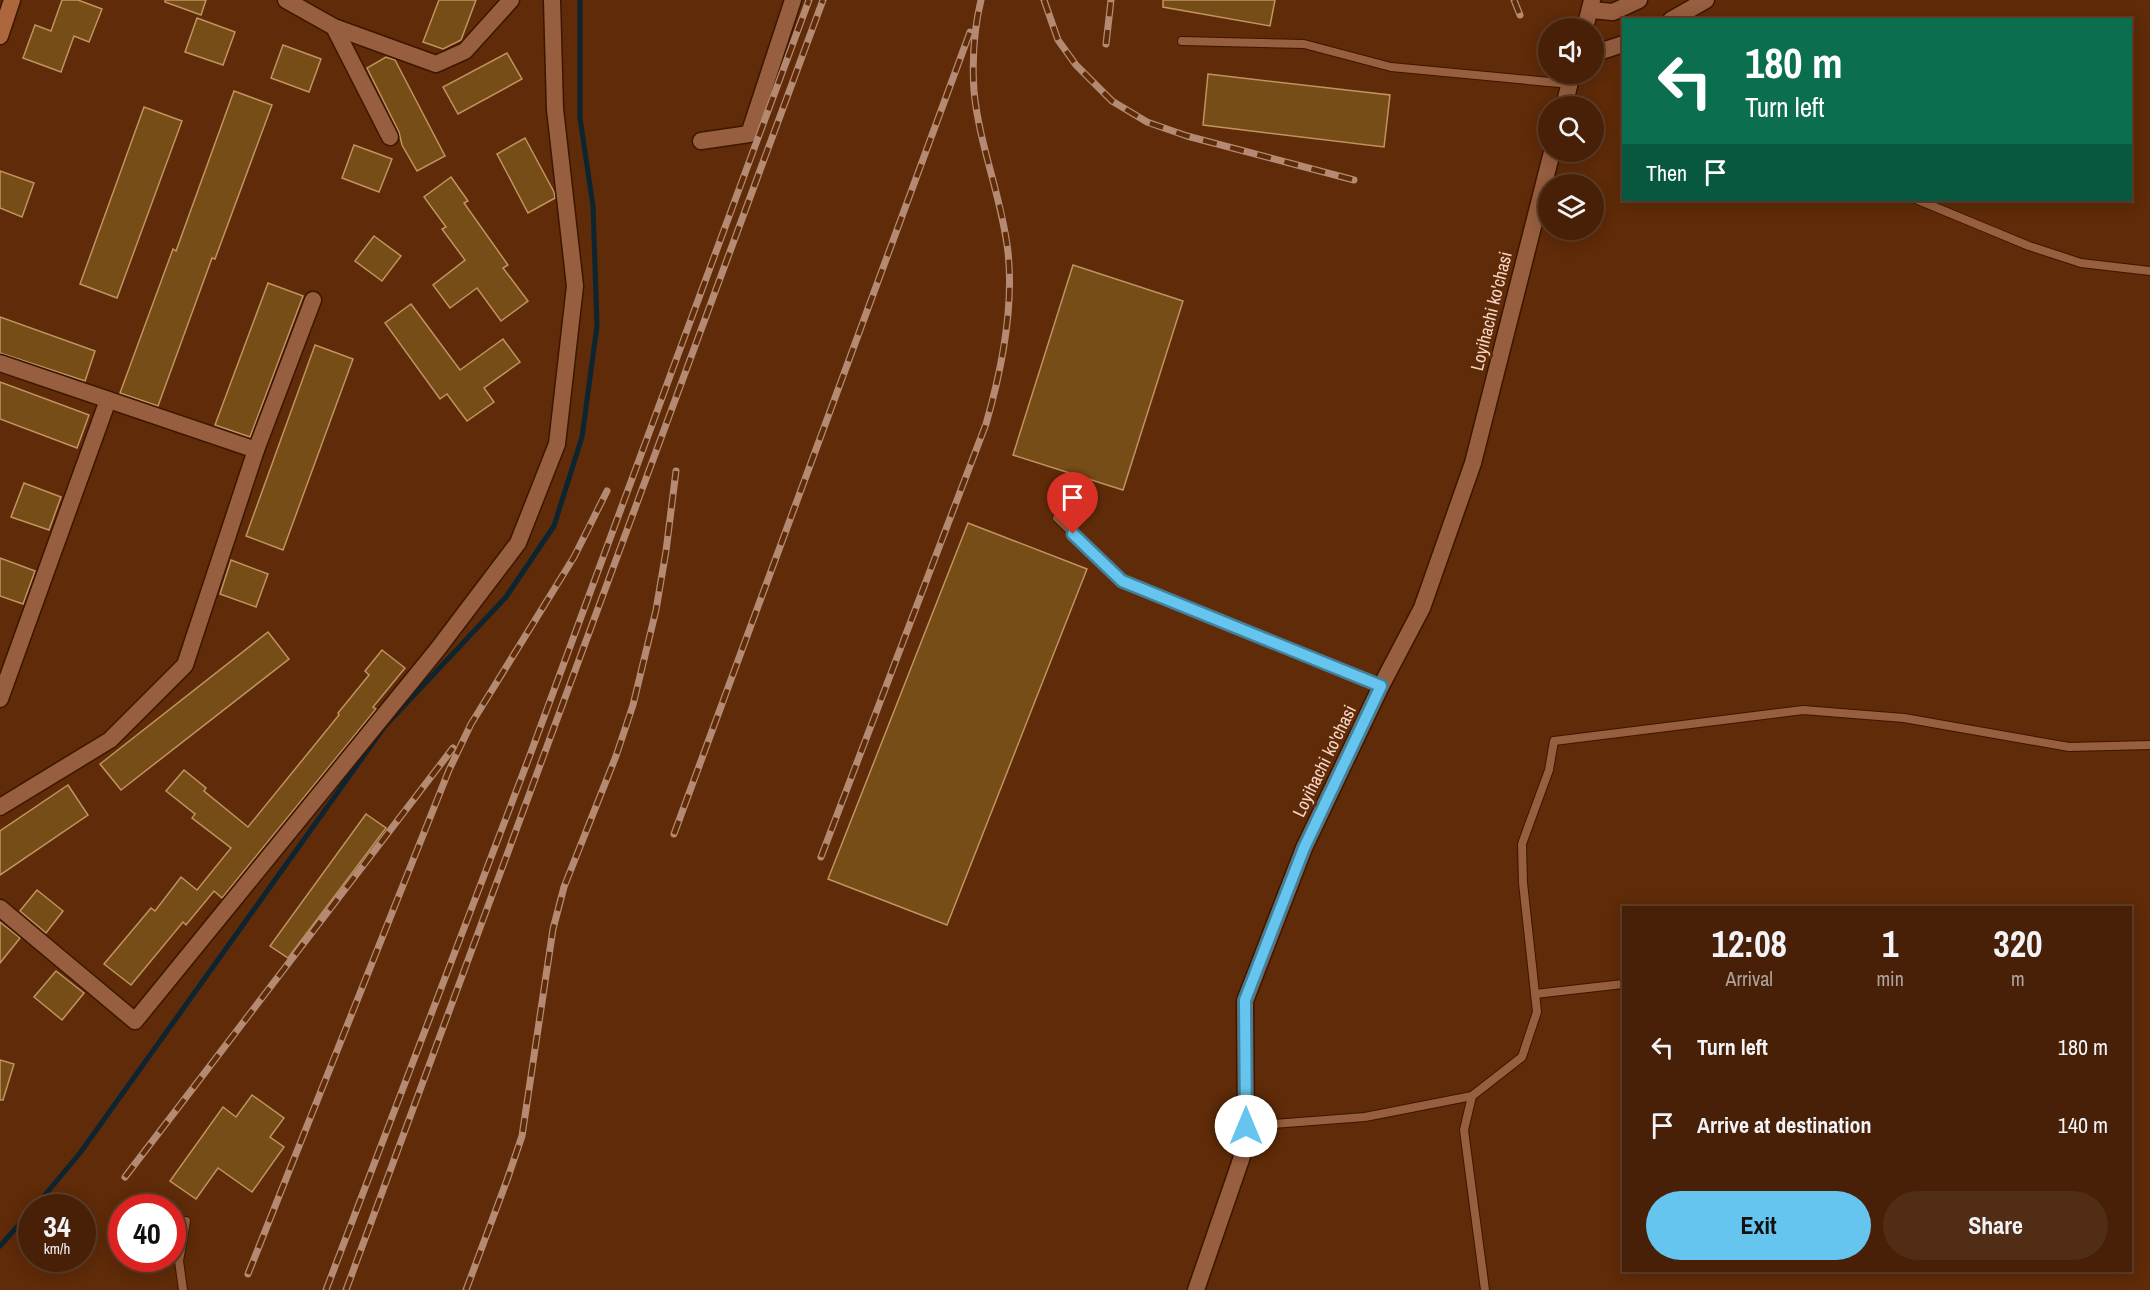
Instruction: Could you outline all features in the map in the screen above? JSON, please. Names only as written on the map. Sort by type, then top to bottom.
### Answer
[{"type":"main road","points":[[0,36],[12,0]]},
{"type":"street","points":[[286,0],[334,27],[436,64],[465,51],[511,0]]},
{"type":"street","points":[[0,908],[135,1021],[429,659],[518,543],[557,444],[575,286],[555,109],[552,0]]},
{"type":"street","points":[[701,141],[749,134],[793,0]]},
{"type":"street","points":[[1591,5],[1613,12],[1639,0]]},
{"type":"street","points":[[1674,18],[1706,0]]},
{"type":"street","points":[[334,27],[390,137]]},
{"type":"street","points":[[1604,51],[1622,46]]},
{"type":"street","name":"Loyihachi ko'chasi","points":[[1196,1290],[1245,1145],[1245,1000],[1304,848],[1381,686],[1422,608],[1473,463],[1549,162]]},
{"type":"street","points":[[0,807],[110,740],[185,665],[256,450],[313,300]]},
{"type":"street","points":[[0,363],[256,450]]},
{"type":"street","points":[[0,699],[108,400]]},
{"type":"lane","points":[[1182,41],[1304,44],[1391,67],[1538,77]]},
{"type":"lane","points":[[1920,201],[2029,246],[2081,263],[2150,271]]},
{"type":"lane","points":[[1057,518],[1122,581],[1381,686]]},
{"type":"lane","points":[[1246,1126],[1365,1117],[1472,1096],[1522,1057],[1537,1012],[1522,883],[1522,844],[1549,770],[1554,741],[1803,710],[1904,718],[2068,747],[2150,746]]},
{"type":"lane","points":[[1535,994],[1622,984]]},
{"type":"lane","points":[[1472,1096],[1464,1130],[1485,1290]]},
{"type":"lane","points":[[181,1272],[183,1290]]},
{"type":"building","points":[[62,0],[78,0],[102,9],[89,42],[74,36],[61,72],[23,58],[35,25],[51,31]]},
{"type":"building","points":[[165,0],[206,0],[201,15],[165,2]]},
{"type":"building","points":[[439,0],[476,0],[461,40],[443,49],[423,42]]},
{"type":"building","points":[[1163,0],[1275,0],[1270,26],[1163,7]]},
{"type":"building","points":[[197,18],[235,32],[223,65],[185,52]]},
{"type":"building","points":[[283,45],[321,59],[309,92],[271,78]]},
{"type":"building","points":[[507,53],[522,79],[458,114],[443,87]]},
{"type":"building","points":[[386,57],[395,60],[445,156],[417,171],[402,145],[399,132],[367,68]]},
{"type":"building","points":[[1208,74],[1390,95],[1384,147],[1203,125]]},
{"type":"building","points":[[234,91],[272,105],[215,259],[212,258],[158,406],[120,393],[173,249],[176,251]]},
{"type":"building","points":[[144,107],[182,121],[117,298],[80,284]]},
{"type":"building","points":[[525,138],[555,198],[528,213],[497,154]]},
{"type":"building","points":[[354,145],[392,159],[379,192],[342,178]]},
{"type":"building","points":[[0,171],[34,183],[22,217],[0,208]]},
{"type":"building","points":[[451,177],[468,201],[464,203],[508,265],[503,268],[528,301],[501,321],[477,288],[450,308],[433,285],[465,260],[442,229],[446,227],[424,197]]},
{"type":"building","points":[[374,236],[401,256],[382,281],[355,261]]},
{"type":"building","points":[[1073,265],[1183,301],[1123,490],[1013,455]]},
{"type":"building","points":[[268,283],[303,296],[250,437],[215,425]]},
{"type":"building","points":[[411,304],[460,370],[503,339],[520,362],[484,388],[494,402],[467,421],[447,394],[440,399],[385,323]]},
{"type":"building","points":[[0,317],[95,351],[85,381],[0,353]]},
{"type":"building","points":[[315,345],[353,359],[283,550],[246,536]]},
{"type":"building","points":[[0,382],[89,415],[77,448],[0,419]]},
{"type":"building","points":[[24,483],[61,497],[49,530],[11,517]]},
{"type":"building","points":[[968,523],[1087,569],[947,925],[828,879]]},
{"type":"building","points":[[0,558],[35,571],[23,604],[0,596]]},
{"type":"building","points":[[231,560],[268,574],[256,607],[220,594]]},
{"type":"building","points":[[268,632],[289,659],[121,790],[100,764]]},
{"type":"building","points":[[382,650],[405,668],[373,707],[376,709],[222,898],[214,891],[186,925],[183,922],[131,985],[104,964],[151,908],[155,911],[181,877],[197,890],[231,848],[192,818],[195,814],[166,791],[184,770],[206,788],[204,791],[248,827],[339,715],[338,713],[369,675],[365,671]]},
{"type":"building","points":[[68,785],[88,815],[0,875],[0,831]]},
{"type":"building","points":[[366,814],[386,828],[288,958],[270,946]]},
{"type":"building","points":[[37,890],[63,911],[46,933],[20,911]]},
{"type":"building","points":[[0,922],[20,938],[0,963]]},
{"type":"building","points":[[56,971],[84,993],[62,1020],[34,997]]},
{"type":"building","points":[[0,1060],[14,1064],[3,1100],[0,1100]]},
{"type":"building","points":[[252,1095],[284,1118],[270,1137],[284,1147],[252,1192],[218,1168],[196,1199],[170,1181],[223,1107],[236,1117]]},
{"type":"waterway","points":[[46,1194],[80,1153],[385,726],[506,597],[554,526],[582,437],[597,326],[593,206],[580,118],[580,0]]},
{"type":"waterway","points":[[0,1246],[18,1226]]},
{"type":"railway","points":[[326,1290],[530,755],[809,0]]},
{"type":"railway","points":[[346,1290],[823,0]]},
{"type":"railway","points":[[821,857],[986,424],[997,383],[1008,317],[1009,273],[1005,232],[974,91],[974,45],[981,0]]},
{"type":"railway","points":[[1044,0],[1058,40],[1076,65],[1112,101],[1147,122],[1187,136],[1354,180]]},
{"type":"railway","points":[[1106,44],[1111,0]]},
{"type":"railway","points":[[1514,0],[1520,15]]},
{"type":"railway","points":[[674,834],[970,32]]},
{"type":"railway","points":[[466,1290],[522,1136],[553,929],[564,887],[616,756],[633,705],[656,610],[676,471]]},
{"type":"railway","points":[[248,1274],[449,770],[471,724],[574,557],[607,491]]},
{"type":"railway","points":[[125,1177],[453,748]]},
{"type":"route","points":[[1073,534],[1122,581],[1381,686],[1304,848],[1245,1000],[1246,1126]]}]
